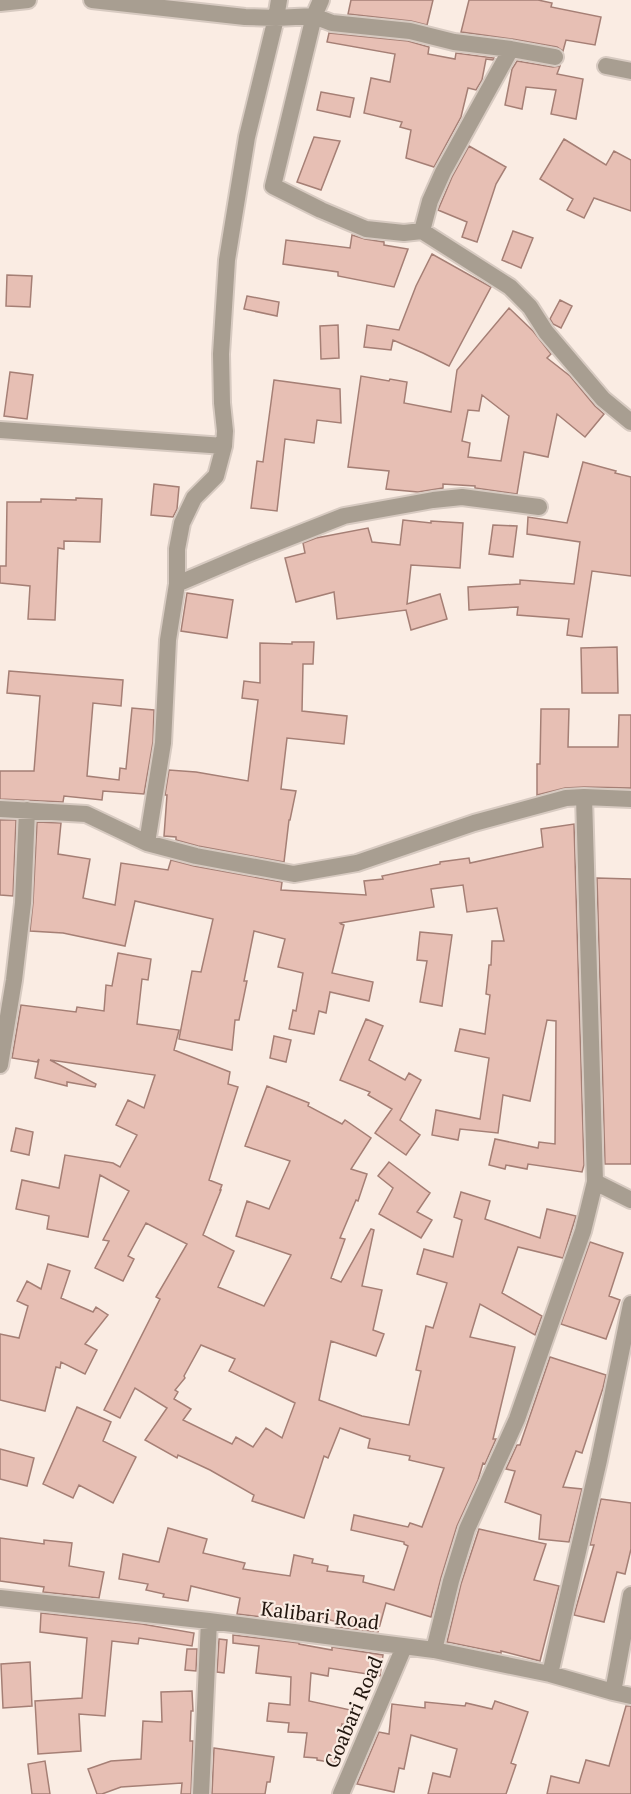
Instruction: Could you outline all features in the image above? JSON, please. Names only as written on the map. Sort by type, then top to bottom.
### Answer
[{"type":"street","points":[[0,3],[28,0]]},
{"type":"street","points":[[92,0],[245,17],[314,16],[332,23],[410,31],[454,42],[555,57]]},
{"type":"street","points":[[147,843],[163,743],[168,639],[177,584],[177,549],[182,523],[194,498],[216,476],[224,446],[221,354],[227,260],[247,137],[279,0]]},
{"type":"street","points":[[321,0],[314,16],[273,186],[366,229],[422,231],[510,287],[530,307],[546,332],[603,399],[631,422]]},
{"type":"street","points":[[422,231],[430,201],[443,172],[511,49]]},
{"type":"street","points":[[606,66],[631,71]]},
{"type":"street","points":[[0,430],[224,446]]},
{"type":"street","points":[[177,584],[344,516],[462,497],[539,507]]},
{"type":"street","points":[[435,1650],[450,1581],[467,1529],[517,1419],[583,1231],[595,1182],[584,797]]},
{"type":"street","points":[[0,809],[86,814],[147,843],[196,856],[294,874],[357,863],[474,823],[566,798],[631,799]]},
{"type":"street","points":[[0,1065],[14,980],[20,925],[27,810]]},
{"type":"street","points":[[595,1182],[631,1200]]},
{"type":"street","points":[[550,1674],[599,1460],[631,1304]]},
{"type":"street","points":[[613,1692],[631,1595]]},
{"type":"street","name":"Kalibari Road","points":[[0,1598],[209,1621],[435,1650],[550,1674],[631,1696]]},
{"type":"street","points":[[201,1794],[209,1621]]},
{"type":"street","name":"Goabari Road","points":[[346,1793],[404,1647]]},
{"type":"building","points":[[351,0],[433,0],[427,25],[348,14]]},
{"type":"building","points":[[469,0],[538,0],[552,3],[551,7],[601,17],[595,45],[566,40],[563,51],[557,47],[461,32]]},
{"type":"building","points":[[329,33],[408,41],[429,47],[428,54],[455,59],[456,53],[494,58],[493,60],[486,59],[482,80],[476,90],[468,88],[461,117],[434,167],[406,158],[411,130],[400,127],[402,122],[364,113],[371,78],[390,82],[395,54],[327,42]]},
{"type":"building","points":[[517,61],[553,67],[560,66],[557,74],[583,79],[576,119],[551,114],[556,90],[526,87],[522,109],[505,105],[512,69]]},
{"type":"building","points":[[321,92],[354,98],[350,117],[317,110]]},
{"type":"building","points":[[314,137],[340,141],[321,190],[297,182]]},
{"type":"building","points":[[564,139],[606,165],[614,151],[631,160],[631,211],[594,198],[584,218],[567,210],[573,199],[540,179]]},
{"type":"building","points":[[469,146],[506,167],[496,184],[477,242],[462,237],[467,222],[438,210]]},
{"type":"building","points":[[513,231],[533,238],[521,268],[502,260]]},
{"type":"building","points":[[352,235],[384,242],[384,245],[408,249],[394,287],[338,276],[338,272],[283,264],[286,240],[350,248]]},
{"type":"building","points":[[432,254],[491,287],[449,366],[393,340],[391,350],[364,347],[367,325],[399,330],[416,286]]},
{"type":"building","points":[[7,275],[32,276],[30,307],[6,306]]},
{"type":"building","points":[[247,296],[279,302],[277,316],[244,309]]},
{"type":"building","points":[[560,300],[572,306],[561,328],[553,324],[550,319]]},
{"type":"building","points":[[509,308],[533,331],[551,354],[547,358],[570,376],[604,414],[585,437],[557,414],[548,457],[524,452],[517,494],[475,488],[475,486],[443,484],[443,488],[418,492],[386,489],[389,471],[348,467],[361,376],[407,382],[404,403],[451,412],[457,370]],"holes":[[[482,395],[509,416],[501,461],[468,457],[470,443],[462,441],[468,410],[479,411]]]},
{"type":"building","points":[[338,325],[339,358],[321,359],[320,326]]},
{"type":"building","points":[[10,372],[33,375],[27,419],[4,416]]},
{"type":"building","points":[[274,380],[340,389],[341,423],[317,420],[314,443],[285,439],[277,511],[251,508],[257,461],[263,462]]},
{"type":"building","points":[[583,462],[631,477],[631,576],[592,571],[582,637],[567,635],[569,619],[517,615],[518,607],[469,610],[468,587],[520,584],[520,580],[574,584],[580,542],[527,534],[528,517],[567,523]]},
{"type":"building","points":[[154,484],[179,487],[177,509],[173,517],[151,515]]},
{"type":"building","points":[[76,498],[102,499],[100,542],[64,541],[64,549],[58,548],[55,620],[28,619],[30,586],[0,583],[0,566],[6,566],[7,502],[41,502],[41,499],[76,500]]},
{"type":"building","points":[[403,520],[463,523],[460,568],[411,565],[407,604],[440,594],[447,619],[411,630],[406,610],[337,619],[334,592],[296,602],[285,558],[305,553],[303,543],[316,538],[368,528],[372,542],[400,545]]},
{"type":"building","points":[[493,525],[517,526],[513,557],[489,554]]},
{"type":"building","points":[[187,593],[233,600],[227,638],[181,631]]},
{"type":"building","points":[[292,642],[314,642],[313,664],[303,664],[302,711],[347,716],[344,744],[287,738],[281,789],[296,791],[289,820],[284,862],[198,846],[176,840],[176,837],[164,836],[167,795],[165,795],[169,770],[248,781],[258,700],[242,698],[244,681],[260,683],[260,643],[292,644]]},
{"type":"building","points":[[617,647],[618,693],[582,693],[581,648]]},
{"type":"building","points":[[9,671],[123,680],[121,706],[93,703],[87,776],[119,780],[120,768],[126,769],[132,708],[154,710],[153,742],[144,794],[103,791],[102,800],[64,796],[63,802],[0,799],[0,771],[34,771],[40,696],[7,693]]},
{"type":"building","points":[[541,709],[569,709],[568,747],[618,747],[619,715],[631,715],[631,788],[565,788],[537,795]]},
{"type":"building","points":[[0,820],[16,820],[13,896],[0,895]]},
{"type":"building","points":[[37,822],[61,823],[58,854],[90,859],[83,898],[115,905],[121,863],[168,870],[171,860],[282,882],[281,890],[366,895],[364,881],[383,879],[382,876],[440,864],[440,862],[469,858],[470,863],[543,847],[541,829],[574,824],[584,1165],[582,1172],[528,1164],[527,1169],[506,1165],[505,1169],[489,1165],[495,1139],[538,1148],[539,1142],[555,1144],[556,1021],[547,1020],[530,1101],[503,1095],[498,1133],[460,1129],[458,1140],[432,1135],[436,1110],[480,1119],[489,1058],[455,1051],[460,1029],[485,1034],[490,995],[486,994],[492,941],[504,941],[497,908],[467,912],[463,885],[431,889],[434,907],[340,923],[344,925],[332,973],[373,982],[369,1001],[330,992],[326,1013],[319,1011],[314,1034],[289,1029],[293,1010],[296,1011],[303,973],[278,967],[285,939],[254,931],[239,1020],[235,1020],[232,1050],[179,1039],[192,971],[201,972],[213,919],[135,901],[125,946],[63,933],[30,931]]},
{"type":"building","points":[[597,878],[631,879],[631,1164],[605,1164]]},
{"type":"building","points":[[420,932],[452,935],[442,1006],[420,1002],[427,961],[417,960]]},
{"type":"building","points":[[118,953],[151,959],[148,980],[142,979],[137,1024],[179,1030],[174,1050],[230,1072],[228,1084],[238,1087],[209,1180],[222,1185],[221,1190],[203,1235],[234,1251],[218,1287],[264,1306],[291,1255],[236,1236],[247,1201],[269,1209],[290,1161],[245,1146],[267,1086],[309,1103],[308,1106],[342,1124],[345,1120],[371,1138],[351,1169],[367,1174],[358,1201],[356,1200],[340,1238],[345,1239],[331,1278],[341,1282],[371,1229],[374,1230],[362,1286],[382,1290],[373,1330],[384,1334],[376,1356],[331,1341],[319,1400],[362,1416],[409,1425],[421,1371],[416,1370],[426,1326],[433,1328],[447,1283],[417,1274],[424,1249],[453,1257],[462,1220],[454,1217],[461,1192],[490,1201],[485,1219],[540,1238],[547,1209],[576,1216],[563,1258],[518,1247],[502,1293],[542,1316],[535,1335],[480,1304],[470,1337],[515,1347],[493,1439],[496,1439],[485,1464],[483,1463],[478,1480],[457,1526],[431,1617],[386,1603],[378,1632],[336,1627],[337,1622],[303,1612],[302,1622],[237,1614],[240,1598],[191,1586],[188,1601],[163,1597],[164,1594],[146,1590],[148,1584],[119,1579],[123,1554],[159,1562],[168,1528],[207,1539],[203,1553],[245,1563],[243,1569],[290,1576],[294,1555],[313,1559],[312,1563],[328,1566],[327,1571],[364,1576],[363,1582],[394,1590],[408,1546],[404,1542],[351,1530],[354,1515],[408,1527],[410,1523],[422,1527],[444,1468],[409,1460],[410,1456],[368,1448],[370,1439],[340,1428],[328,1458],[324,1456],[304,1518],[252,1501],[254,1495],[210,1470],[178,1455],[177,1458],[145,1440],[167,1408],[135,1388],[120,1418],[104,1410],[160,1299],[156,1297],[187,1244],[146,1223],[128,1256],[134,1259],[123,1281],[95,1268],[109,1241],[103,1240],[129,1191],[100,1175],[88,1237],[47,1229],[49,1216],[16,1209],[22,1180],[59,1188],[65,1155],[113,1163],[120,1167],[137,1135],[116,1125],[128,1100],[144,1108],[155,1075],[50,1060],[96,1084],[95,1087],[67,1082],[67,1086],[35,1078],[39,1059],[37,1062],[12,1058],[21,1005],[76,1012],[77,1007],[104,1011],[106,985],[112,986]],"holes":[[[201,1345],[235,1359],[229,1371],[295,1403],[282,1438],[266,1428],[253,1447],[236,1437],[232,1444],[183,1420],[191,1409],[174,1399],[178,1392],[175,1390],[185,1378]]]},
{"type":"building","points":[[366,1019],[383,1026],[369,1060],[405,1080],[409,1073],[421,1080],[400,1120],[420,1135],[406,1155],[375,1133],[392,1109],[368,1095],[370,1092],[340,1080]]},
{"type":"building","points":[[274,1036],[291,1040],[286,1062],[270,1058]]},
{"type":"building","points":[[16,1128],[33,1132],[29,1155],[11,1151]]},
{"type":"building","points":[[389,1162],[430,1193],[417,1212],[432,1220],[421,1238],[379,1214],[393,1188],[378,1176]]},
{"type":"building","points":[[590,1242],[623,1253],[609,1296],[620,1300],[606,1339],[561,1324]]},
{"type":"building","points":[[48,1264],[70,1271],[61,1298],[93,1312],[96,1307],[108,1315],[85,1344],[97,1350],[85,1374],[61,1362],[60,1368],[56,1367],[45,1411],[0,1400],[0,1334],[19,1338],[28,1306],[17,1301],[27,1281],[41,1289]]},
{"type":"building","points":[[550,1357],[606,1375],[582,1453],[576,1451],[563,1487],[582,1489],[569,1542],[539,1539],[541,1515],[505,1502],[515,1471],[506,1469],[517,1445],[520,1445]]},
{"type":"building","points":[[77,1407],[111,1422],[103,1441],[136,1457],[113,1503],[79,1485],[73,1498],[43,1484]]},
{"type":"building","points":[[0,1449],[34,1458],[27,1486],[0,1479]]},
{"type":"building","points":[[601,1499],[631,1503],[631,1549],[625,1574],[617,1572],[604,1622],[574,1615],[594,1545],[590,1545]]},
{"type":"building","points":[[479,1529],[546,1544],[534,1580],[559,1586],[540,1661],[501,1651],[501,1653],[447,1642],[461,1584]]},
{"type":"building","points":[[0,1538],[44,1544],[44,1540],[72,1543],[69,1566],[104,1572],[99,1598],[43,1592],[44,1587],[0,1581]]},
{"type":"building","points":[[41,1613],[142,1624],[194,1633],[192,1646],[139,1638],[138,1644],[112,1641],[105,1716],[79,1714],[81,1751],[38,1754],[35,1701],[82,1698],[87,1638],[40,1632]]},
{"type":"building","points":[[233,1635],[383,1655],[380,1676],[329,1668],[328,1676],[311,1673],[309,1701],[355,1711],[352,1727],[342,1724],[336,1763],[304,1757],[307,1733],[288,1732],[289,1723],[267,1721],[269,1703],[290,1705],[291,1677],[256,1673],[259,1646],[233,1643]]},
{"type":"building","points":[[219,1639],[227,1640],[224,1673],[217,1672]]},
{"type":"building","points":[[187,1649],[197,1649],[196,1671],[185,1670]]},
{"type":"building","points":[[30,1662],[32,1706],[3,1708],[1,1664]]},
{"type":"building","points":[[192,1691],[191,1794],[181,1794],[182,1783],[121,1787],[97,1794],[88,1769],[111,1761],[141,1759],[143,1721],[162,1722],[161,1692]]},
{"type":"building","points":[[495,1701],[528,1712],[511,1763],[516,1765],[506,1794],[428,1794],[433,1773],[450,1777],[457,1749],[411,1735],[404,1769],[399,1768],[394,1792],[357,1784],[379,1732],[389,1734],[392,1704],[425,1708],[425,1702],[465,1706],[466,1703],[492,1709]]},
{"type":"building","points":[[626,1706],[631,1706],[631,1794],[547,1794],[551,1776],[579,1783],[586,1760],[609,1766]]},
{"type":"building","points":[[214,1748],[274,1757],[270,1782],[267,1782],[265,1794],[212,1794]]},
{"type":"building","points":[[45,1761],[50,1794],[32,1794],[28,1764]]}]
